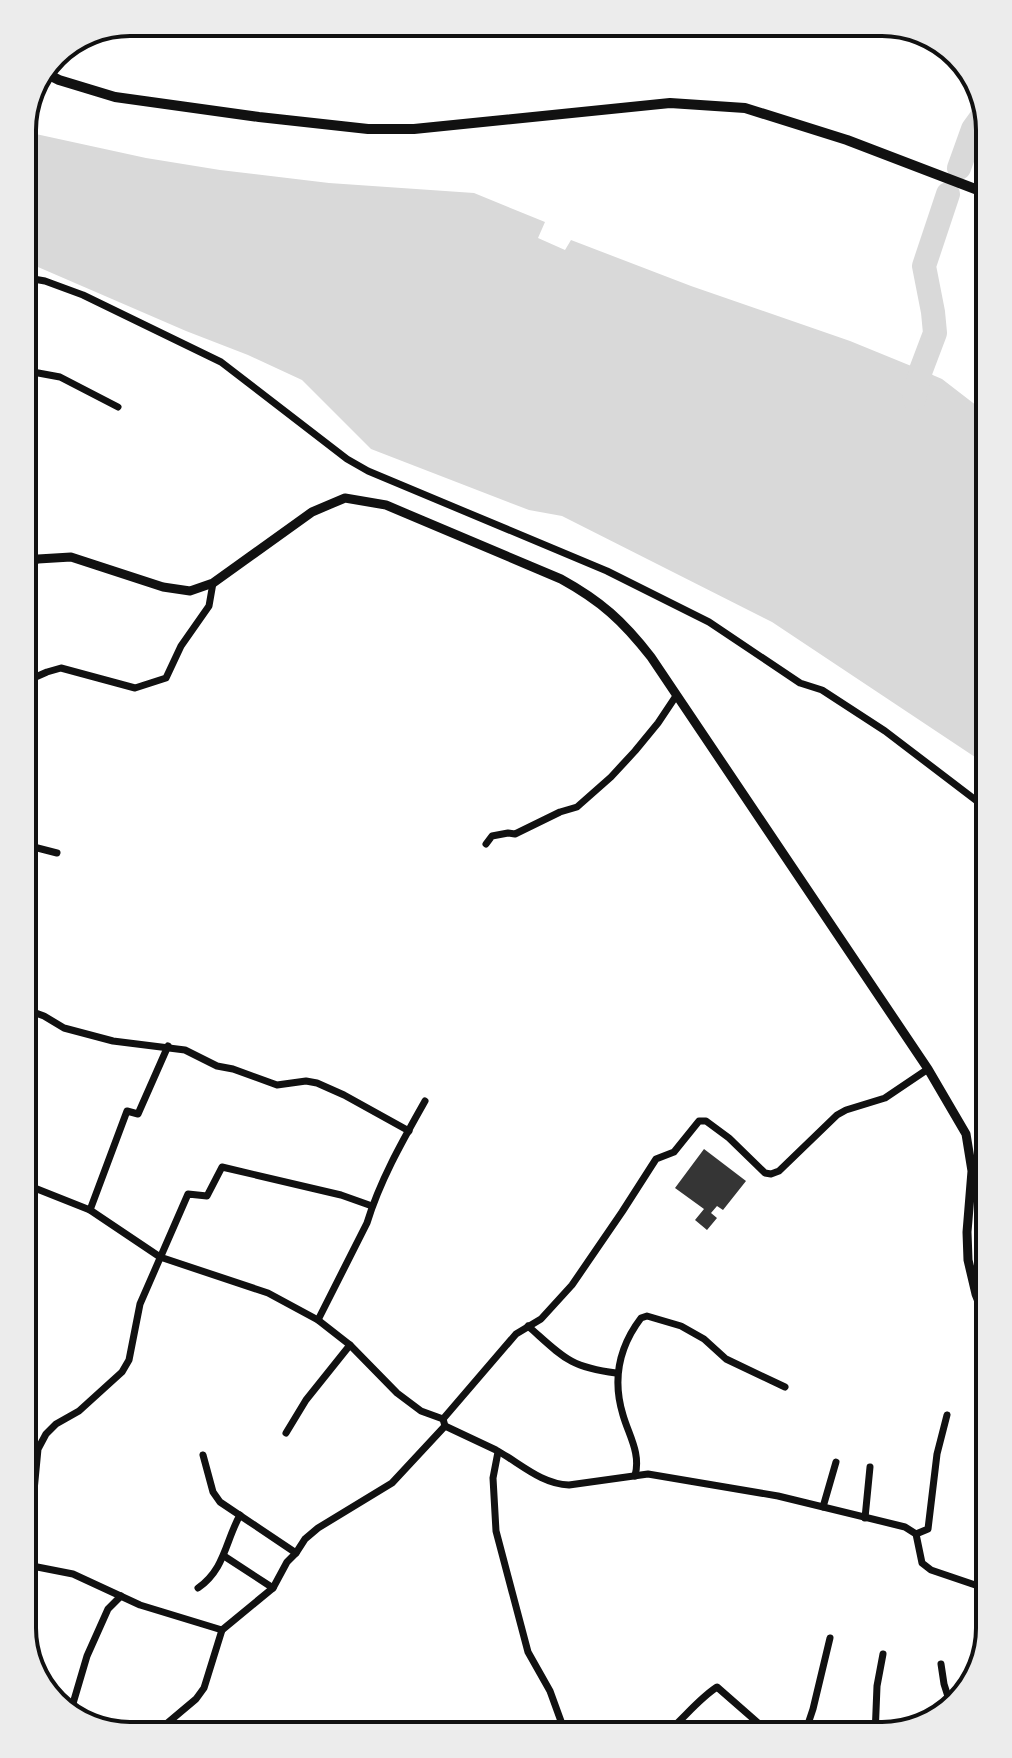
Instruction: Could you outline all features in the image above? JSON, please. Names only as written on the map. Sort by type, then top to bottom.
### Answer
[{"type":"main road","points":[[53,77],[115,97],[368,129],[414,129],[670,103],[745,108],[847,140],[976,192]]},
{"type":"street","points":[[36,279],[83,295],[221,362],[347,459],[368,471],[607,571],[709,622],[800,683],[822,690],[885,731],[976,800]]},
{"type":"street","points":[[36,373],[60,377],[118,407]]},
{"type":"street","points":[[36,560],[71,557],[163,587],[190,591],[213,583],[312,512],[345,498],[386,505],[561,579],[589,594],[633,634],[651,657],[928,1069],[966,1134],[972,1171],[968,1260],[976,1294]]},
{"type":"street","points":[[36,677],[61,668],[135,688],[166,678],[181,646],[209,606],[213,583]]},
{"type":"street","points":[[486,844],[492,836],[515,834],[577,807],[635,751],[676,696]]},
{"type":"street","points":[[36,848],[57,853]]},
{"type":"street","points":[[36,1013],[64,1028],[113,1041],[185,1050],[217,1066],[277,1085],[306,1081],[326,1086],[409,1131]]},
{"type":"street","points":[[90,1210],[127,1111],[138,1114],[168,1046]]},
{"type":"street","points":[[169,1722],[204,1688],[222,1630],[273,1588],[287,1562],[305,1539],[392,1483],[516,1334],[541,1319],[572,1285],[656,1159],[674,1152],[699,1121],[706,1121],[717,1129],[765,1173],[771,1174],[779,1171],[837,1115],[885,1098],[928,1069]]},
{"type":"street","points":[[318,1320],[425,1101]]},
{"type":"street","points":[[36,1470],[38,1449],[46,1434],[56,1424],[79,1411],[122,1372],[129,1360],[140,1304],[188,1194],[207,1196],[222,1167],[341,1195],[372,1206]]},
{"type":"street","points":[[36,1189],[90,1210],[160,1257],[268,1293],[318,1320],[350,1345],[397,1393],[421,1411],[545,1480],[569,1485],[648,1474],[778,1496],[905,1527],[916,1534],[922,1563],[931,1570],[976,1585]]},
{"type":"street","points":[[635,1476],[636,1449],[622,1413],[616,1373],[625,1346],[641,1318],[647,1316],[681,1326],[704,1339],[726,1359],[785,1387]]},
{"type":"street","points":[[528,1326],[563,1358],[576,1365],[616,1373]]},
{"type":"street","points":[[286,1433],[306,1400],[350,1345]]},
{"type":"street","points":[[916,1534],[928,1529],[937,1454],[947,1415]]},
{"type":"street","points":[[498,1452],[493,1478],[496,1531],[528,1652],[550,1691],[561,1722]]},
{"type":"street","points":[[203,1455],[213,1492],[220,1502],[296,1553]]},
{"type":"street","points":[[823,1507],[836,1462]]},
{"type":"street","points":[[865,1518],[870,1467]]},
{"type":"street","points":[[198,1588],[211,1579],[240,1515]]},
{"type":"street","points":[[224,1556],[273,1588]]},
{"type":"street","points":[[36,1567],[73,1574],[140,1605],[222,1630]]},
{"type":"street","points":[[73,1703],[102,1619],[121,1596]]},
{"type":"street","points":[[809,1722],[830,1638]]},
{"type":"street","points":[[876,1722],[877,1686],[883,1654]]},
{"type":"street","points":[[941,1664],[948,1695]]},
{"type":"street","points":[[681,1722],[717,1687],[757,1722]]},
{"type":"shaded area","points":[[36,134],[146,158],[220,170],[329,183],[474,193],[545,222],[538,238],[565,250],[571,240],[691,286],[850,341],[942,379],[976,405],[976,758],[772,622],[562,516],[529,510],[371,449],[302,380],[36,266]]},
{"type":"building","points":[[704,1149],[746,1181],[723,1210],[717,1206],[711,1213],[717,1218],[707,1230],[695,1220],[704,1209],[675,1188]]},
{"type":"waterway","points":[[959,168],[976,126]]},
{"type":"waterway","points":[[914,399],[935,333],[924,266],[948,194]]}]
